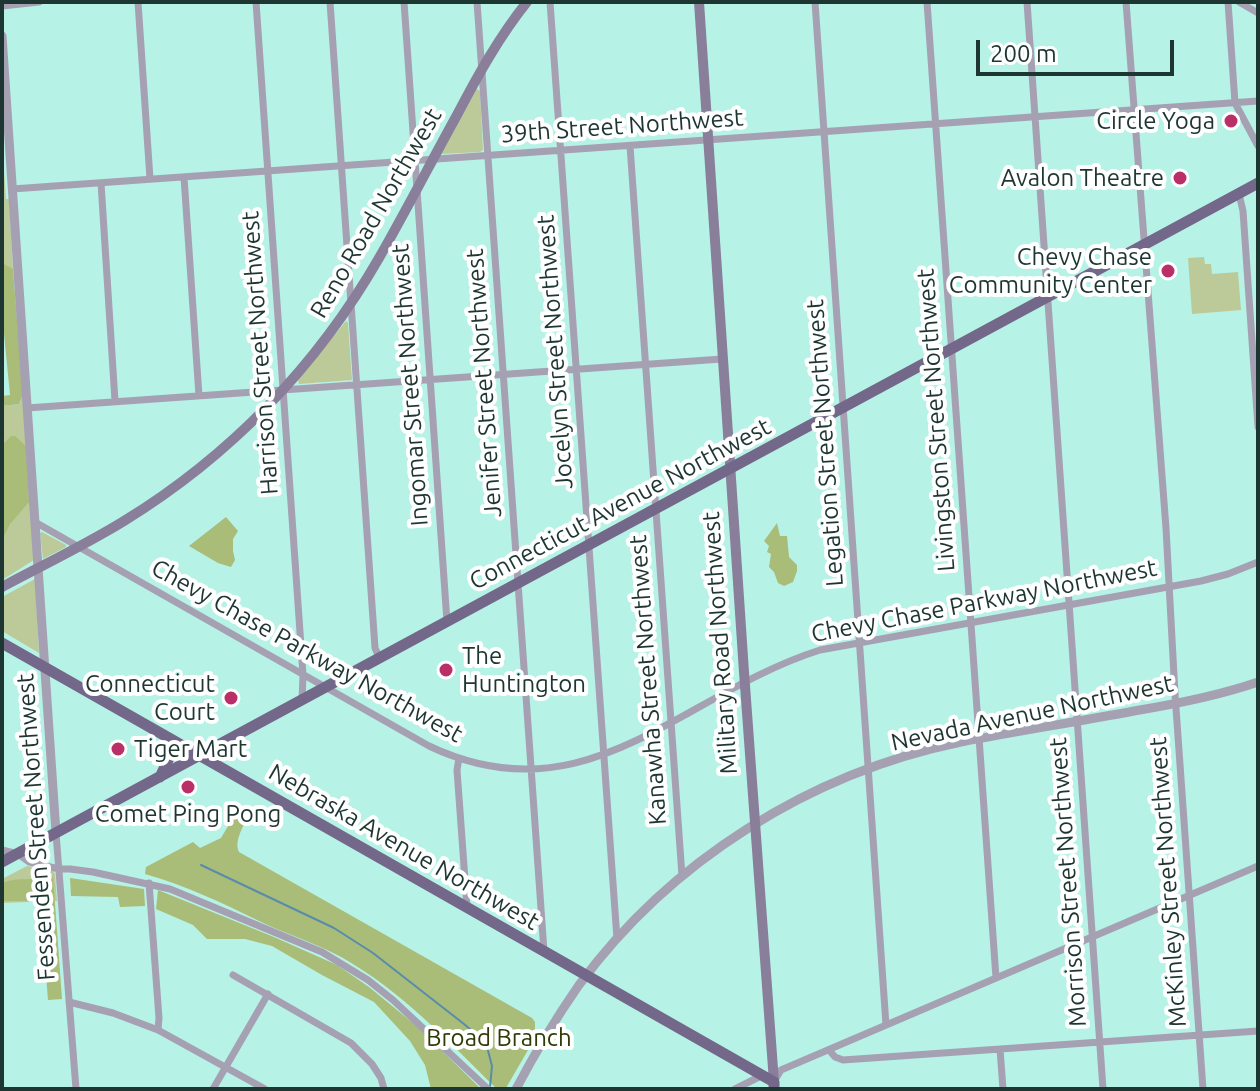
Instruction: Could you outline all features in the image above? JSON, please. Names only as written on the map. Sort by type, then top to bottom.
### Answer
[{"type":"main road","name":"Reno Road Northwest","points":[[2,587],[124,521],[193,474],[283,390],[319,349],[351,303],[501,36],[527,2]]},
{"type":"main road","name":"Military Road Northwest","points":[[699,2],[744,682],[777,1087]]},
{"type":"main road","name":"Connecticut Avenue Northwest","points":[[2,862],[1258,183]]},
{"type":"main road","name":"Nebraska Avenue Northwest","points":[[2,643],[777,1087]]},
{"type":"main road","points":[[160,777],[170,756],[168,739]]},
{"type":"street","points":[[2,6],[39,2]]},
{"type":"street","points":[[138,2],[150,179]]},
{"type":"street","name":"Harrison Street Northwest","points":[[256,2],[303,675],[302,701]]},
{"type":"street","points":[[330,2],[375,648],[380,659]]},
{"type":"street","name":"Ingomar Street Northwest","points":[[404,2],[447,622]]},
{"type":"street","name":"Jenifer Street Northwest","points":[[477,2],[544,953]]},
{"type":"street","name":"Jocelyn Street Northwest","points":[[550,2],[617,939]]},
{"type":"street","name":"Legation Street Northwest","points":[[815,2],[886,1025]]},
{"type":"street","name":"Livingston Street Northwest","points":[[927,2],[996,978]]},
{"type":"street","name":"Morrison Street Northwest","points":[[1027,2],[1103,1089]]},
{"type":"street","name":"McKinley Street Northwest","points":[[1126,2],[1203,1089]]},
{"type":"street","points":[[1228,2],[1235,103],[1258,146]]},
{"type":"street","points":[[1239,2],[1258,13]]},
{"type":"street","name":"Fessenden Street Northwest","points":[[2,36],[76,1089]]},
{"type":"street","name":"39th Street Northwest","points":[[12,189],[1258,101]]},
{"type":"street","name":"Kanawha Street Northwest","points":[[630,146],[682,876]]},
{"type":"street","points":[[184,177],[199,396]]},
{"type":"street","points":[[101,183],[115,401]]},
{"type":"street","points":[[1239,194],[1258,427]]},
{"type":"street","points":[[27,408],[722,359]]},
{"type":"street","name":"Chevy Chase Parkway Northwest","points":[[35,522],[422,743],[459,758],[494,767],[532,769],[571,765],[603,755],[744,682],[828,648],[1169,587],[1221,576],[1258,562]]},
{"type":"street","name":"Nevada Avenue Northwest","points":[[516,1089],[553,1025],[586,976],[617,939],[682,876],[755,824],[811,793],[868,769],[928,750],[1176,704],[1258,682]]},
{"type":"street","points":[[459,758],[457,767],[467,909]]},
{"type":"street","points":[[2,850],[18,854],[29,862],[149,883],[176,891],[306,945],[368,980],[395,1001],[486,1087]]},
{"type":"street","points":[[777,1087],[781,1070],[1258,866]]},
{"type":"street","points":[[149,883],[158,1030]]},
{"type":"street","points":[[233,975],[354,1045],[372,1064],[384,1089]]},
{"type":"street","points":[[213,1089],[268,994]]},
{"type":"street","points":[[69,1002],[113,1013],[158,1030],[265,1089]]},
{"type":"street","points":[[829,1050],[843,1060],[1258,1031]]},
{"type":"street","points":[[1000,1049],[1003,1089]]},
{"type":"street","points":[[735,1089],[761,1076]]},
{"type":"green space","points":[[477,89],[480,91],[483,150],[442,154],[441,153]]},
{"type":"green space","points":[[2,142],[13,269],[2,275]]},
{"type":"green space","points":[[1204,257],[1205,264],[1211,264],[1212,274],[1238,272],[1241,310],[1192,314],[1188,258]]},
{"type":"green space","points":[[2,263],[13,269],[23,395],[19,404],[2,406],[2,396],[10,395],[2,313]]},
{"type":"green space","points":[[346,321],[352,380],[299,384],[298,380]]},
{"type":"green space","points":[[23,395],[34,560],[2,580],[2,406],[19,404]]},
{"type":"green space","points":[[11,436],[26,446],[29,502],[10,524],[2,540],[2,445]]},
{"type":"green space","points":[[226,517],[238,531],[233,539],[235,560],[231,567],[189,546]]},
{"type":"green space","points":[[777,523],[780,536],[787,536],[789,557],[797,565],[793,582],[784,586],[778,583],[769,567],[771,554],[767,552],[769,546],[764,541]]},
{"type":"green space","points":[[42,532],[66,545],[66,547],[43,559]]},
{"type":"green space","points":[[35,579],[39,653],[2,631],[2,597]]},
{"type":"green space","name":"Broad Branch","points":[[237,811],[247,817],[238,839],[239,852],[532,1018],[535,1038],[506,1088],[497,1089],[405,1002],[343,958],[203,895],[145,874],[146,867],[193,842],[200,848],[221,838]]},
{"type":"green space","points":[[27,866],[53,871],[57,901],[2,903],[2,879]]},
{"type":"green space","points":[[53,876],[62,999],[48,1000],[40,901],[2,901],[2,883]]},
{"type":"green space","points":[[70,878],[144,889],[145,906],[120,907],[118,897],[71,896]]},
{"type":"green space","name":"Broad Branch","points":[[158,890],[337,965],[419,1028],[481,1089],[431,1089],[425,1065],[410,1041],[374,1002],[272,946],[245,939],[207,939],[193,925],[156,909]]},
{"type":"waterway","name":"Broad Branch","points":[[201,865],[334,928],[373,953],[486,1043],[492,1066],[490,1087]]},
{"type":"place","name":"Circle Yoga","points":[[1231,121]]},
{"type":"place","name":"Avalon Theatre","points":[[1180,178]]},
{"type":"place","name":"Chevy Chase Community Center","points":[[1168,271]]},
{"type":"place","name":"The Huntington","points":[[446,670]]},
{"type":"place","name":"Connecticut Court","points":[[231,698]]},
{"type":"place","name":"Tiger Mart","points":[[118,749]]},
{"type":"place","name":"Comet Ping Pong","points":[[188,787]]}]
